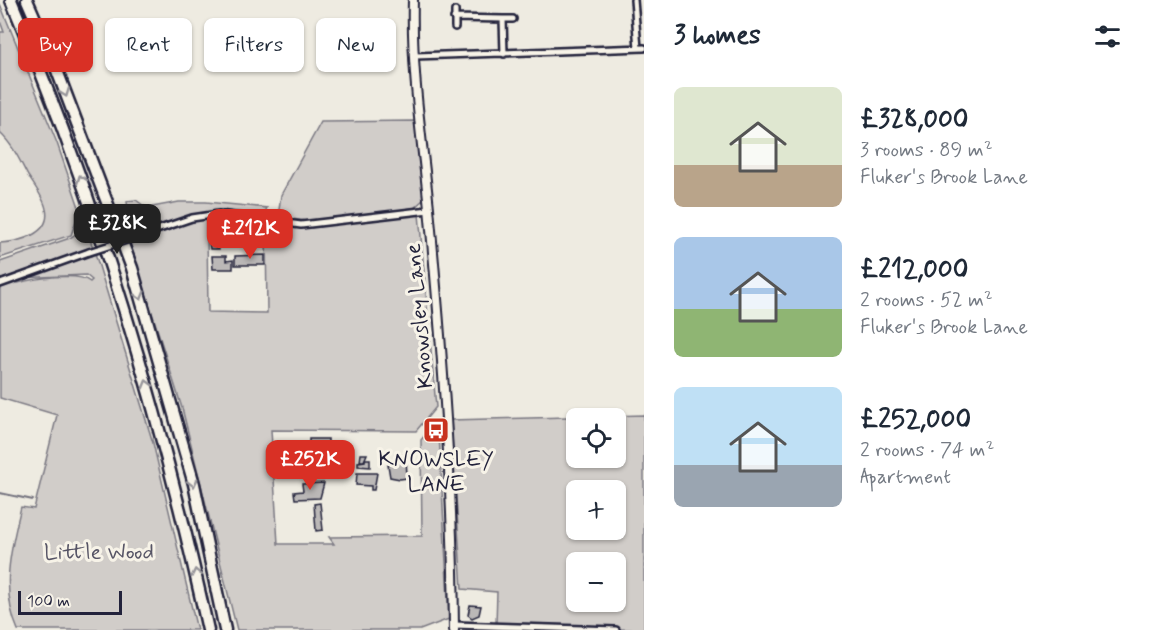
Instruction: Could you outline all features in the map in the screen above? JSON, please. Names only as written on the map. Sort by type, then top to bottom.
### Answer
[{"type":"highway","points":[[11,0],[47,85],[117,279],[178,493],[208,630]]},
{"type":"highway","points":[[27,0],[132,268],[194,484],[225,630]]},
{"type":"main road","name":"Knowsley Lane","points":[[413,0],[415,56],[452,515],[454,627]]},
{"type":"street","points":[[415,56],[641,48],[634,0]]},
{"type":"street","points":[[455,11],[455,27]]},
{"type":"street","points":[[454,18],[513,19]]},
{"type":"street","points":[[503,19],[504,54]]},
{"type":"street","points":[[0,284],[192,218],[219,214],[301,225],[429,210]]},
{"type":"street","points":[[251,234],[273,220]]},
{"type":"street","points":[[454,627],[616,630]]},
{"type":"green space","points":[[0,4],[18,48],[18,72],[28,72],[57,143],[93,248],[2,279],[0,279],[0,262],[70,238],[77,233],[79,225],[76,221],[71,235],[0,258],[0,243],[16,241],[32,235],[44,225],[47,218],[41,196],[12,148],[0,133],[0,32],[4,32],[0,21]]},
{"type":"green space","points":[[415,121],[424,199],[414,208],[306,221],[278,217],[281,195],[321,122]]},
{"type":"green space","points":[[136,200],[147,208],[179,202],[206,202],[267,208],[263,216],[225,214],[194,217],[128,236],[119,209],[128,212],[127,201]]},
{"type":"green space","points":[[419,214],[436,407],[416,431],[271,430],[278,544],[334,544],[329,537],[422,536],[421,440],[430,429],[439,434],[449,619],[420,630],[237,630],[182,408],[130,243],[193,221],[224,216],[265,221],[207,229],[208,312],[267,313],[266,227],[278,224],[301,229]]},
{"type":"green space","name":"Little Wood","points":[[95,253],[153,443],[197,630],[18,630],[13,615],[8,584],[14,538],[21,507],[34,509],[57,415],[0,398],[0,288],[12,281],[18,283],[66,276],[90,282],[92,280],[86,275],[18,278]]},
{"type":"green space","points":[[626,415],[644,415],[644,630],[496,624],[497,592],[462,589],[451,420],[566,417],[566,468],[626,468]]},
{"type":"building","points":[[214,229],[220,229],[222,245],[219,249],[210,249],[209,241],[216,240]]},
{"type":"building","points":[[265,255],[265,265],[235,265],[235,256]]},
{"type":"building","points":[[212,256],[226,256],[226,261],[233,260],[233,269],[213,269]]},
{"type":"building","points":[[309,439],[328,439],[328,444],[322,449],[321,454],[315,454],[315,451],[309,450]]},
{"type":"building","points":[[301,453],[312,453],[312,462],[300,462]]},
{"type":"building","points":[[361,454],[367,454],[364,461],[360,461]]},
{"type":"building","points":[[395,455],[406,455],[407,478],[390,477],[388,465],[396,465]]},
{"type":"building","points":[[365,459],[370,459],[370,467],[358,466],[358,462],[365,461]]},
{"type":"building","points":[[357,473],[377,473],[374,490],[371,490],[371,486],[356,485]]},
{"type":"building","points":[[324,483],[320,498],[295,499],[294,492],[303,491],[302,484]]},
{"type":"building","points":[[320,503],[323,530],[316,531],[314,504]]},
{"type":"building","points":[[470,605],[481,606],[479,615],[472,618],[468,615]]},
{"type":"waterway","points":[[0,493],[33,500]]},
{"type":"place","name":"KNOWSLEY LANE","points":[[436,430]]}]
